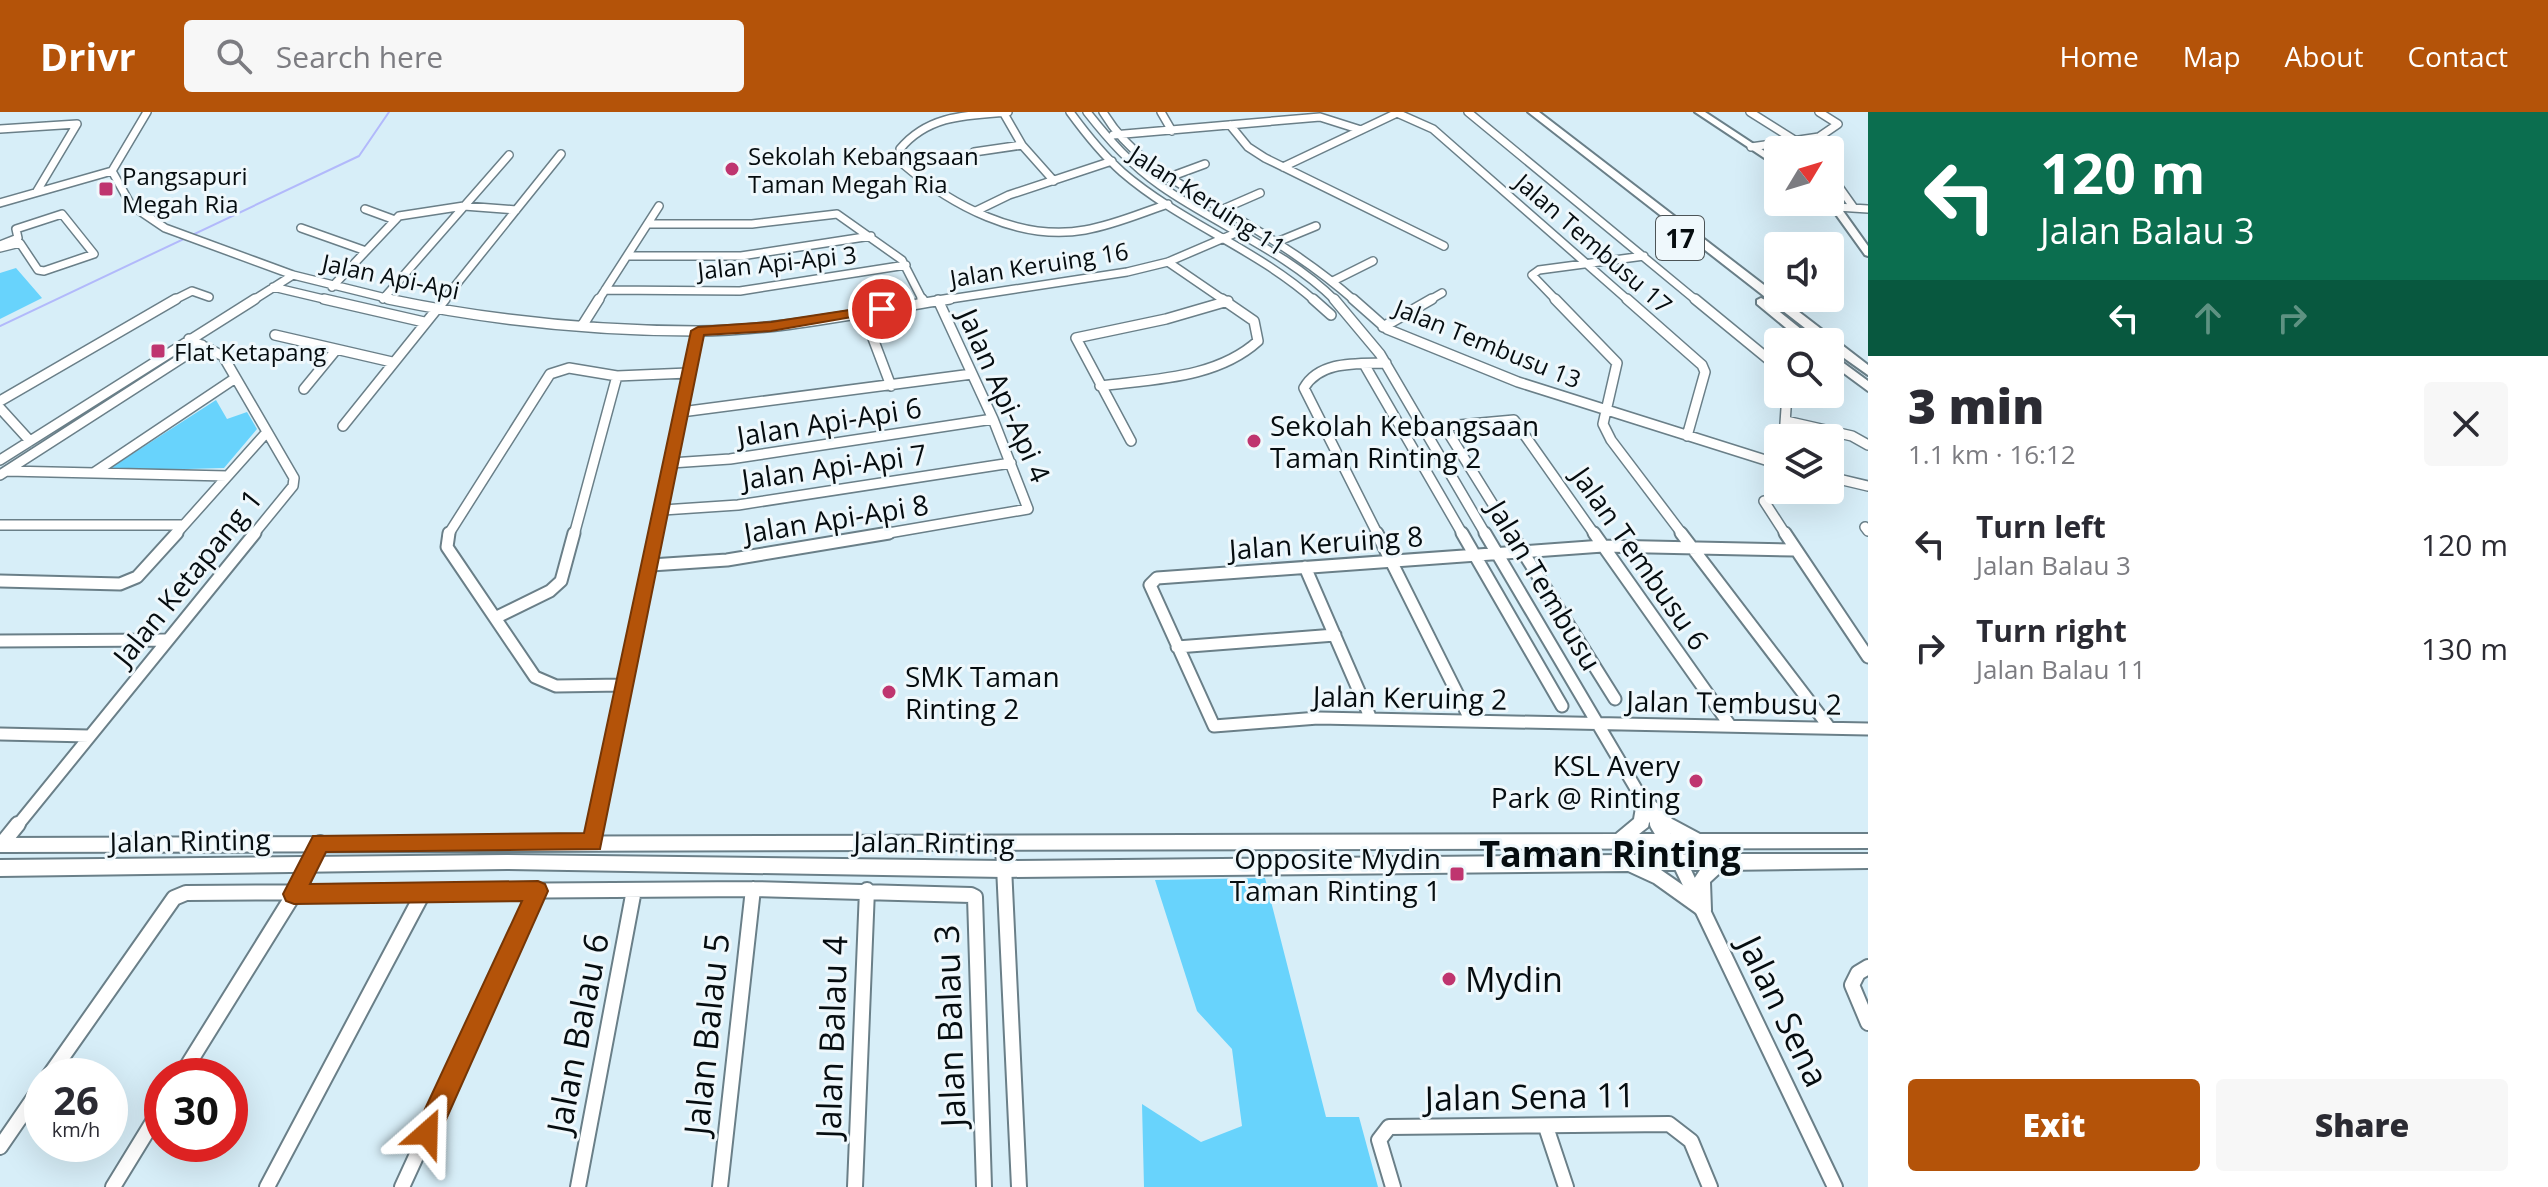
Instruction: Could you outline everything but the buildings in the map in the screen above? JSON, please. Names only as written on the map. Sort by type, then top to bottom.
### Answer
[{"type":"highway","name":"17","points":[[1522,112],[1793,328]]},
{"type":"highway","name":"17","points":[[1533,112],[1868,371]]},
{"type":"highway","points":[[1844,368],[1868,387]]},
{"type":"main road","points":[[1699,112],[1764,155]]},
{"type":"main road","points":[[1843,216],[1868,253]]},
{"type":"main road","points":[[1619,841],[1642,822],[1644,801]]},
{"type":"main road","points":[[1644,801],[1679,833],[1709,842]]},
{"type":"main road","name":"Jalan Rinting","points":[[1,845],[1868,841]]},
{"type":"main road","points":[[1623,861],[1660,878],[1703,910]]},
{"type":"main road","points":[[1703,910],[1702,879],[1722,861]]},
{"type":"main road","name":"Jalan Rinting","points":[[0,868],[507,862],[1004,869],[1868,861]]},
{"type":"street","points":[[0,203],[112,171],[147,112]]},
{"type":"street","points":[[1054,181],[1022,145],[1006,112],[928,122],[910,134],[900,149],[903,164],[911,172],[976,211],[1032,229],[1073,232],[1168,204]]},
{"type":"street","name":"Jalan Keruing 11","points":[[1070,112],[1084,135],[1112,161],[1168,204],[1300,284],[1331,315]]},
{"type":"street","name":"Jalan Tembusu","points":[[1087,112],[1117,153],[1149,179],[1312,279],[1363,330],[1386,363],[1679,861]]},
{"type":"street","name":"Jalan Tembusu 13","points":[[1103,112],[1117,135],[1144,162],[1277,242],[1333,281],[1383,327],[1518,382],[1764,460]]},
{"type":"street","points":[[1161,112],[1172,131]]},
{"type":"street","points":[[1283,167],[1398,112]]},
{"type":"street","name":"Jalan Tembusu 17","points":[[1398,112],[1433,129],[1702,365],[1705,372],[1687,436]]},
{"type":"street","points":[[1468,112],[1764,356]]},
{"type":"street","points":[[1750,112],[1788,136]]},
{"type":"street","points":[[1819,112],[1838,124],[1820,136]]},
{"type":"street","points":[[1103,136],[1320,117],[1361,130]]},
{"type":"street","points":[[0,129],[77,124],[37,191]]},
{"type":"street","points":[[1230,125],[1248,147],[1283,167],[1444,246]]},
{"type":"street","points":[[974,152],[1022,145]]},
{"type":"street","points":[[1751,147],[1764,145]]},
{"type":"street","points":[[343,426],[561,154]]},
{"type":"street","points":[[383,299],[509,155]]},
{"type":"street","points":[[976,211],[1001,198],[1112,161]]},
{"type":"street","points":[[1167,178],[1205,164]]},
{"type":"street","name":"Jalan Api-Api","points":[[112,171],[131,205],[165,228],[332,287],[437,309],[582,326],[698,331]]},
{"type":"street","points":[[1221,210],[1260,193]]},
{"type":"street","points":[[1844,194],[1854,208]]},
{"type":"street","points":[[332,287],[395,220],[409,212],[464,206],[516,210]]},
{"type":"street","points":[[582,326],[659,206]]},
{"type":"street","points":[[1844,206],[1868,209]]},
{"type":"street","points":[[365,209],[395,220]]},
{"type":"street","points":[[62,214],[94,254],[44,271],[38,270],[20,243],[0,251],[18,238],[16,229],[62,214]]},
{"type":"street","points":[[648,224],[752,224],[837,214],[871,236],[906,265],[924,302]]},
{"type":"street","points":[[1277,242],[1316,226]]},
{"type":"street","points":[[301,228],[366,251]]},
{"type":"street","name":"Jalan Keruing 16","points":[[698,331],[771,326],[1127,272],[1168,262],[1238,232]]},
{"type":"street","points":[[627,256],[741,256],[871,236]]},
{"type":"street","points":[[1644,256],[1539,270],[1532,275],[1617,363],[1604,409],[1603,424],[1611,440],[1829,727]]},
{"type":"street","points":[[1333,281],[1373,261]]},
{"type":"street","points":[[1100,386],[1227,363],[1251,351],[1258,341],[1254,321],[1168,262]]},
{"type":"street","name":"Jalan Api-Api 3","points":[[605,290],[740,291],[906,265]]},
{"type":"street","points":[[0,460],[293,275]]},
{"type":"street","points":[[273,287],[424,322]]},
{"type":"street","points":[[0,401],[184,294],[192,291],[209,297]]},
{"type":"street","points":[[1383,327],[1442,293]]},
{"type":"street","name":"Jalan Api-Api 4","points":[[938,300],[993,419],[1028,509]]},
{"type":"street","points":[[1131,441],[1076,338],[1083,334],[1166,319],[1228,301]]},
{"type":"street","points":[[863,312],[891,386]]},
{"type":"street","points":[[592,842],[698,331]]},
{"type":"street","points":[[275,335],[392,362]]},
{"type":"street","name":"Jalan Ketapang 1","points":[[1,845],[293,486],[294,478],[223,356],[189,339]]},
{"type":"street","points":[[3,473],[202,345]]},
{"type":"street","points":[[304,389],[336,350]]},
{"type":"street","points":[[1386,363],[1334,367],[1310,379],[1304,388],[1471,721]]},
{"type":"street","points":[[1364,364],[1562,706]]},
{"type":"street","points":[[623,685],[543,683],[535,677],[447,547],[448,529],[550,374],[569,368],[617,376],[688,373]]},
{"type":"street","points":[[681,412],[972,374]]},
{"type":"street","points":[[497,617],[550,591],[561,581],[617,376]]},
{"type":"street","points":[[94,473],[234,379]]},
{"type":"street","points":[[0,408],[30,441]]},
{"type":"street","points":[[1786,408],[1786,424]]},
{"type":"street","name":"Jalan Api-Api 6","points":[[671,463],[730,459],[993,419]]},
{"type":"street","name":"Jalan Tembusu 6","points":[[1522,553],[1446,429],[1448,426],[1514,420],[1729,724]]},
{"type":"street","points":[[1786,421],[1852,436],[1868,445]]},
{"type":"street","points":[[0,581],[129,581],[137,577],[267,432]]},
{"type":"street","name":"Jalan Api-Api 7","points":[[663,510],[738,505],[1011,463]]},
{"type":"street","points":[[3,473],[227,476]]},
{"type":"street","points":[[1844,480],[1868,486]]},
{"type":"street","points":[[1766,504],[1868,657]]},
{"type":"street","name":"Jalan Api-Api 8","points":[[651,565],[727,560],[1028,509]]},
{"type":"street","points":[[0,525],[181,525]]},
{"type":"street","name":"Jalan Keruing 8","points":[[1177,647],[1150,585],[1157,578],[1603,546],[1795,550]]},
{"type":"street","points":[[1522,553],[1615,699]]},
{"type":"street","points":[[1305,567],[1371,719]]},
{"type":"street","points":[[1177,647],[1335,635]]},
{"type":"street","points":[[0,641],[165,640]]},
{"type":"street","name":"Jalan Keruing 2","points":[[1177,647],[1210,721],[1221,726],[1318,718],[1598,723]]},
{"type":"street","name":"Jalan Tembusu 2","points":[[1598,723],[1868,729]]},
{"type":"street","points":[[0,734],[89,736]]},
{"type":"street","points":[[0,824],[16,824]]},
{"type":"street","points":[[192,1058],[294,894],[320,843]]},
{"type":"street","points":[[1003,845],[1019,1187]]},
{"type":"street","name":"Jalan Sena","points":[[1679,861],[1835,1187]]},
{"type":"street","name":"Jalan Balau 3","points":[[62,1058],[174,898],[186,893],[753,889],[867,890],[975,897],[984,1187]]},
{"type":"street","name":"Jalan Balau 5","points":[[720,1187],[753,889]]},
{"type":"street","name":"Jalan Balau 6","points":[[578,1187],[634,890]]},
{"type":"street","name":"Jalan Balau 4","points":[[855,1187],[867,890]]},
{"type":"street","points":[[402,1187],[538,891]]},
{"type":"street","points":[[267,1187],[423,893]]},
{"type":"street","points":[[1863,970],[1852,985],[1868,1023]]},
{"type":"street","points":[[0,1147],[24,1112]]},
{"type":"street","name":"Jalan Sena 11","points":[[1393,1187],[1379,1140],[1382,1132],[1389,1127],[1669,1124],[1680,1127],[1690,1138],[1710,1187]]},
{"type":"street","points":[[1546,1127],[1566,1187]]},
{"type":"street","points":[[113,1187],[144,1136]]},
{"type":"shaded area","points":[[16,268],[42,298],[0,319],[0,273]]},
{"type":"shaded area","points":[[216,400],[227,419],[247,412],[257,429],[224,468],[115,471],[112,467]]},
{"type":"shaded area","points":[[1265,878],[1326,1117],[1359,1117],[1378,1187],[1144,1187],[1142,1104],[1201,1142],[1242,1126],[1232,1049],[1197,1011],[1155,880]]},
{"type":"waterway","points":[[0,326],[359,156],[389,112]]},
{"type":"place","name":"Sekolah Kebangsaan Taman Megah Ria","points":[[732,169]]},
{"type":"place","name":"Pangsapuri Megah Ria","points":[[106,189]]},
{"type":"place","name":"Flat Ketapang","points":[[158,351]]},
{"type":"place","name":"Sekolah Kebangsaan Taman Rinting 2","points":[[1254,441]]},
{"type":"place","name":"SMK Taman Rinting 2","points":[[889,692]]},
{"type":"place","name":"KSL Avery Park @ Rinting","points":[[1696,781]]},
{"type":"place","name":"Opposite Mydin Taman Rinting 1","points":[[1457,874]]},
{"type":"place","name":"Mydin","points":[[1449,979]]},
{"type":"district","name":"Taman Rinting","points":[[1610,853]]},
{"type":"route","points":[[427,1133],[538,891],[294,894],[320,843],[592,842],[698,331],[771,326],[882,309]]}]
